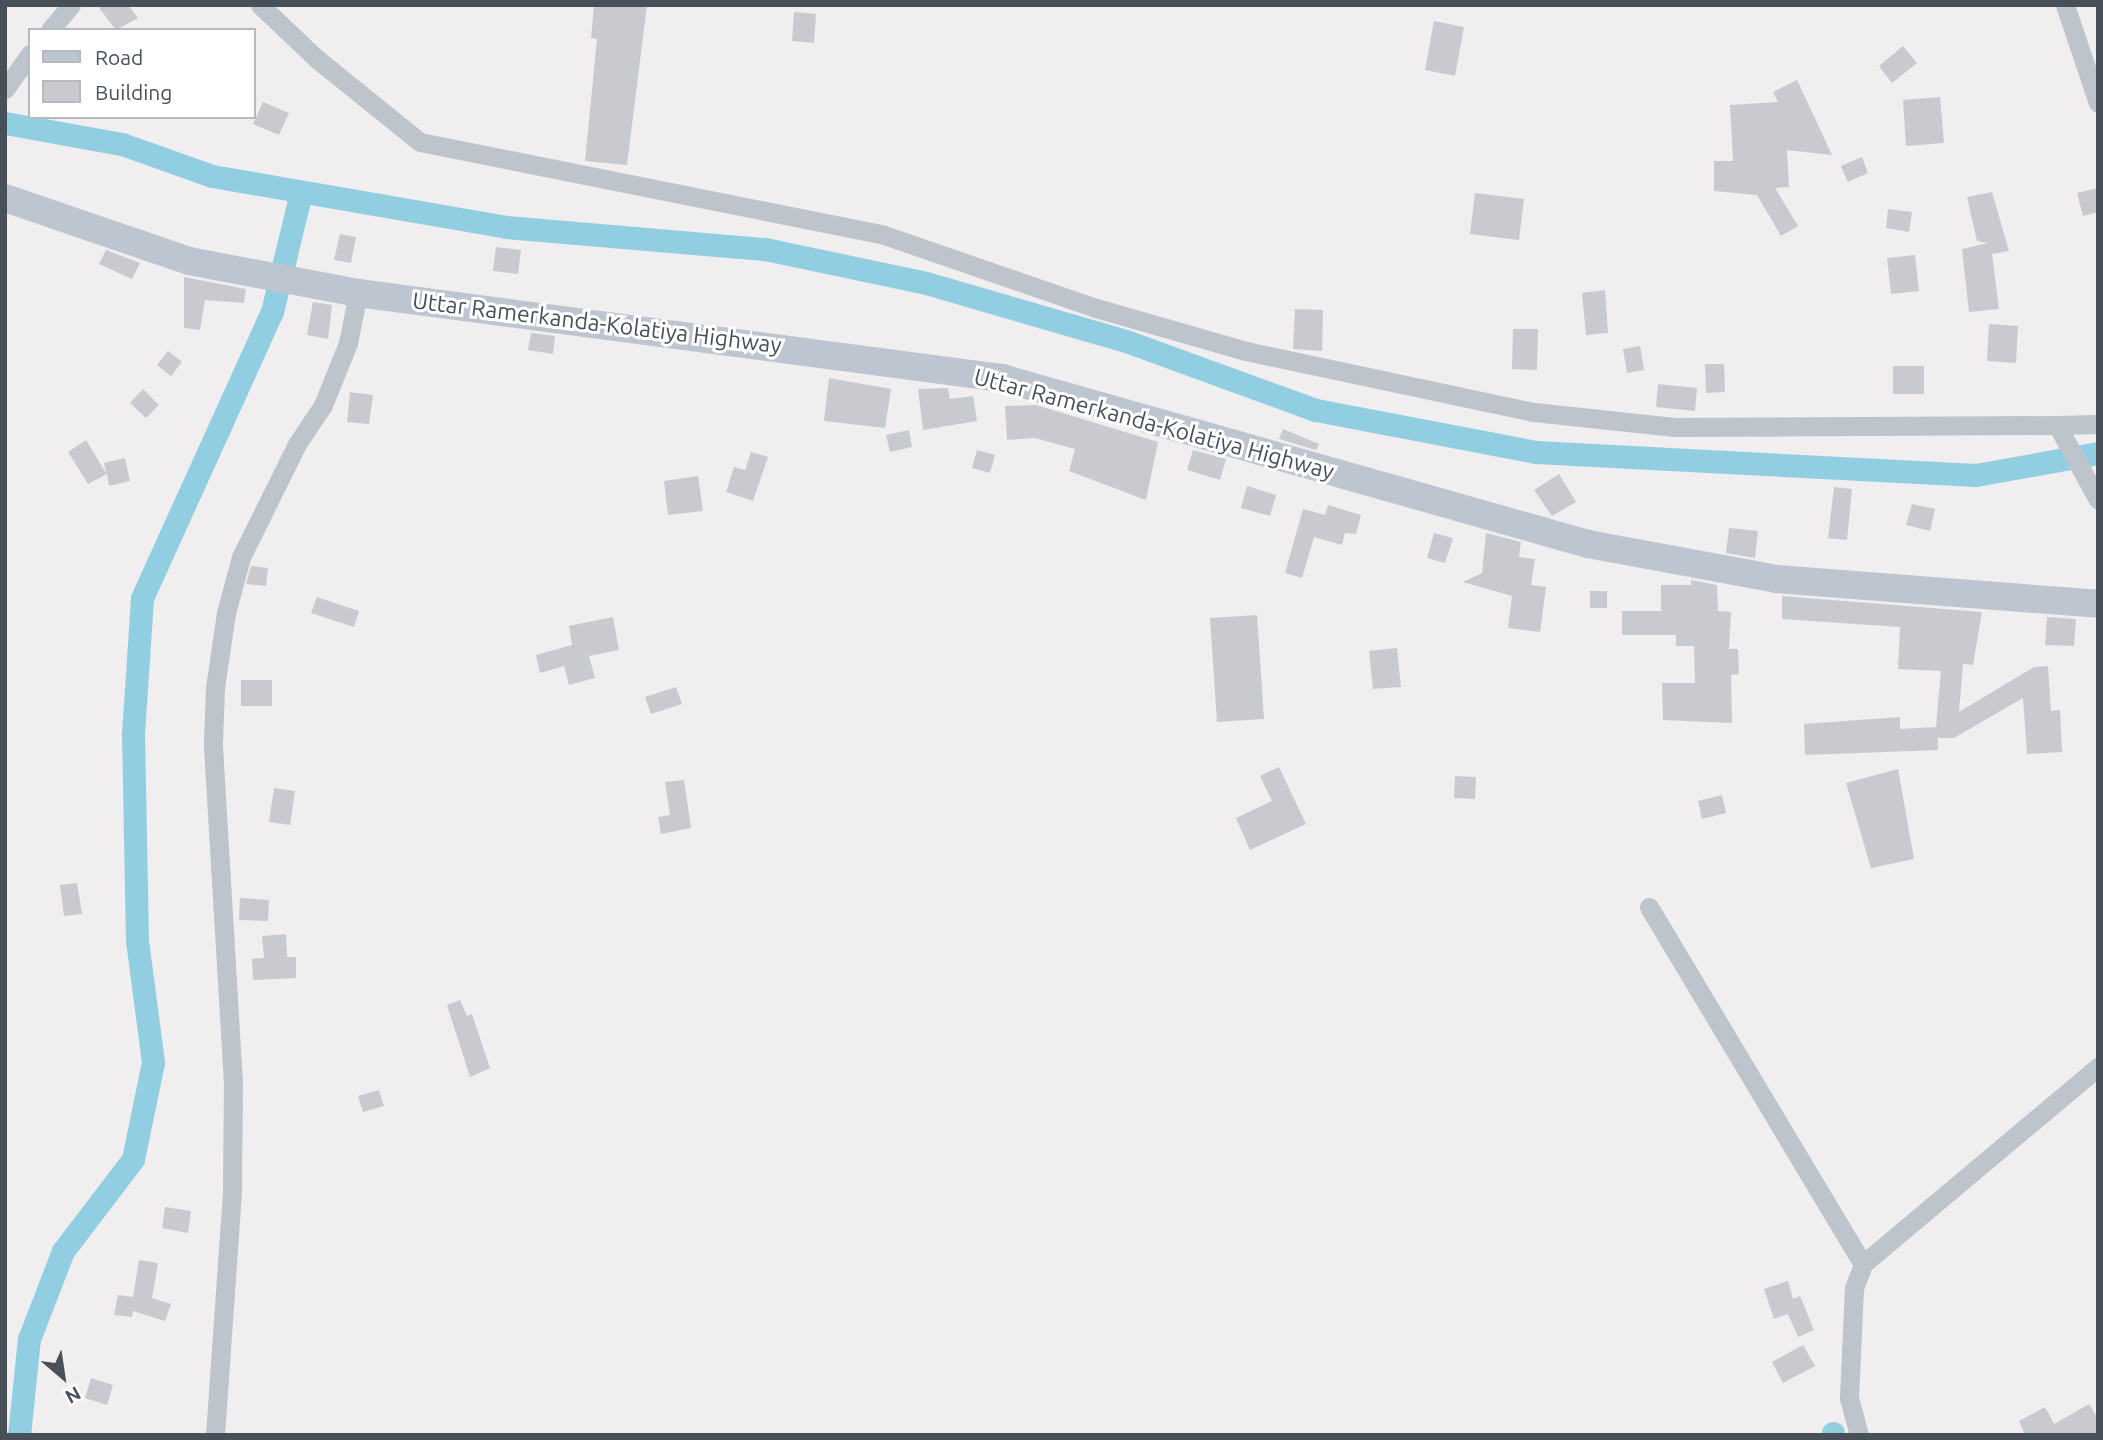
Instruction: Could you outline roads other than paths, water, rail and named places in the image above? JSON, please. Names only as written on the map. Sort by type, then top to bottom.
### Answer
[{"type":"street","points":[[52,28],[71,5]]},
{"type":"street","points":[[260,5],[317,59],[420,142],[884,235],[1096,308],[1246,351],[1534,412],[1674,427],[2061,431],[2098,424]]},
{"type":"street","points":[[2065,5],[2098,103]]},
{"type":"street","points":[[7,83],[28,57]]},
{"type":"street","name":"Uttar Ramerkanda-Kolatiya Highway","points":[[5,198],[189,261],[349,290],[1002,378],[1588,544],[1776,579],[2098,604]]},
{"type":"street","points":[[215,1435],[232,1190],[233,1083],[213,741],[215,688],[226,613],[241,557],[297,444],[323,405],[348,343],[349,290]]},
{"type":"street","points":[[2061,431],[2098,500]]},
{"type":"street","points":[[1649,906],[1863,1264]]},
{"type":"street","points":[[1859,1435],[1849,1398],[1854,1288],[1863,1264],[2098,1067]]},
{"type":"waterway","points":[[5,123],[122,144],[212,176],[506,227],[765,249],[926,283],[1126,341],[1316,410],[1536,452],[1976,475],[2098,453]]},
{"type":"waterway","points":[[19,1435],[29,1339],[63,1251],[133,1159],[153,1062],[137,941],[133,734],[142,598],[272,312],[301,192]]}]
